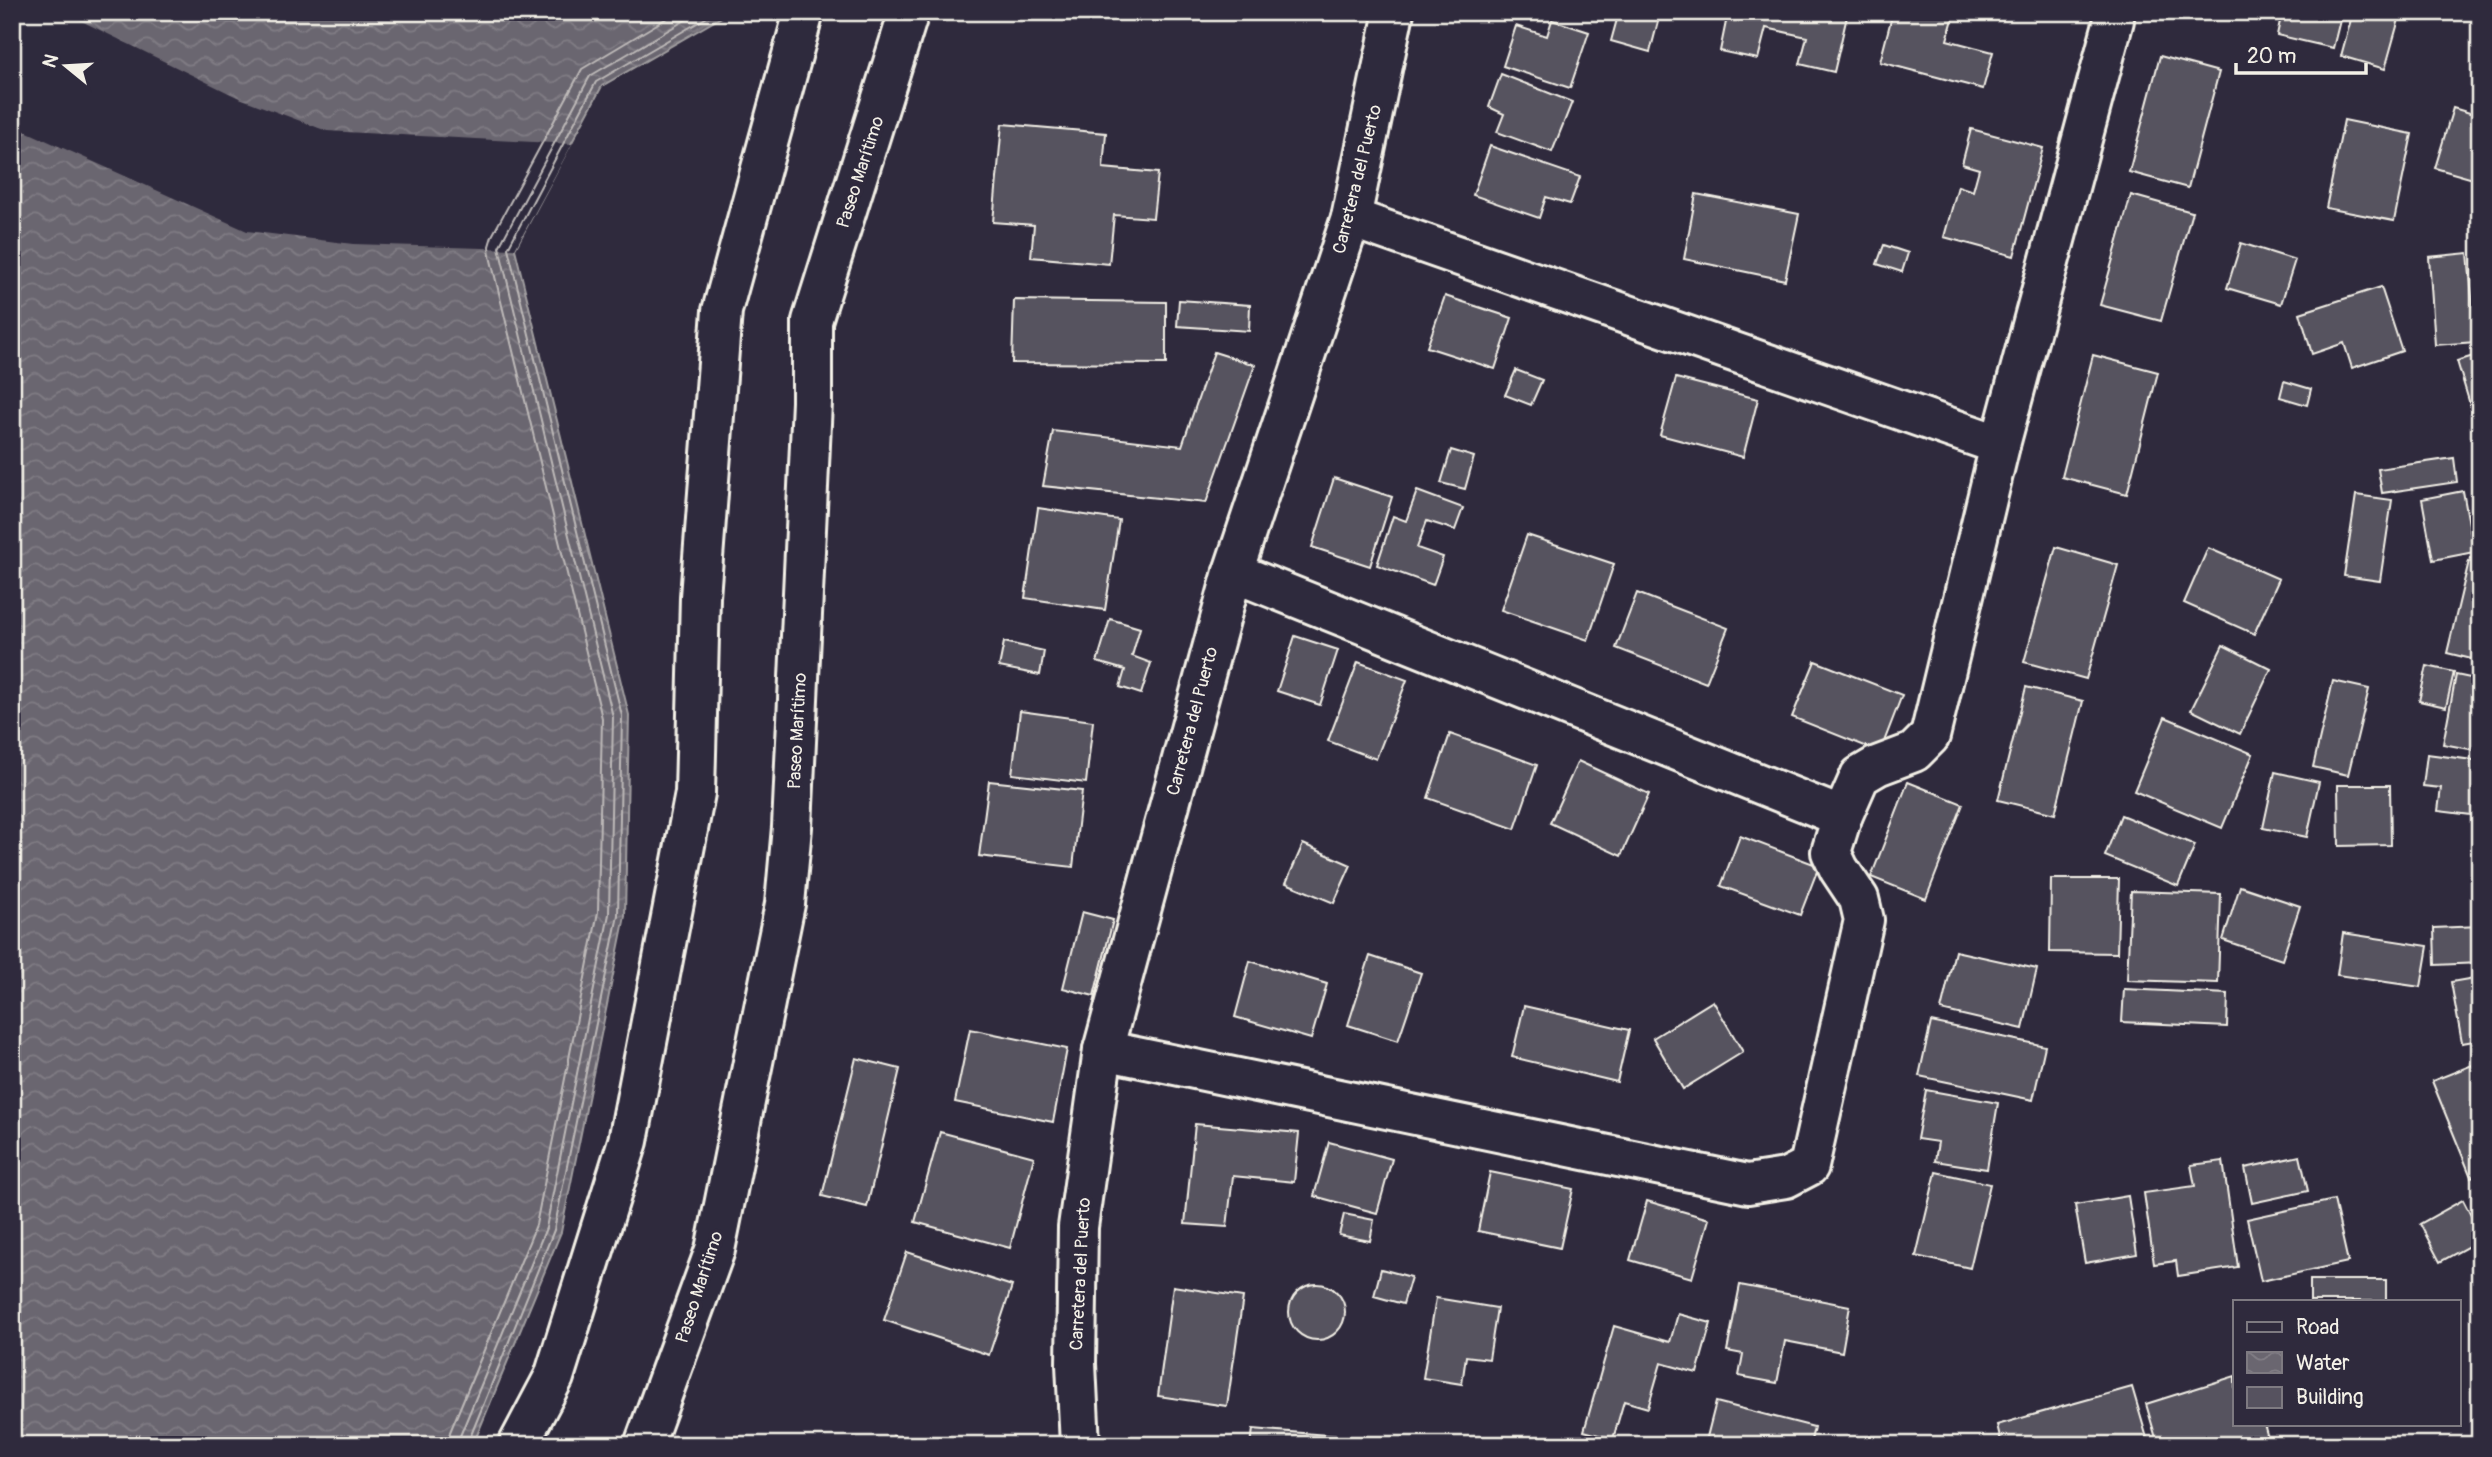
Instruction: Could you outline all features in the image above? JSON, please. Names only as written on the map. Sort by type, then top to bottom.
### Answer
[{"type":"street","points":[[518,1445],[554,1377],[628,1141],[695,793],[700,597],[722,311],[804,12]]},
{"type":"street","name":"Paseo Marítimo","points":[[644,1445],[715,1250],[785,904],[792,827],[812,402],[812,321],[909,12]]},
{"type":"street","name":"Carretera del Puerto","points":[[1080,1445],[1076,1364],[1078,1227],[1103,1050],[1233,572],[1351,218],[1394,12]]},
{"type":"street","points":[[1103,1050],[1748,1184],[1786,1178],[1809,1166],[1864,920],[1859,899],[1831,852],[1842,817],[1860,776],[1877,766],[1914,752],[1930,736],[2000,445],[2114,20],[2113,12]]},
{"type":"street","points":[[1351,218],[2000,445]]},
{"type":"street","points":[[1233,572],[1842,817]]},
{"type":"water","points":[[12,12],[730,12],[602,86],[515,249],[629,715],[625,916],[561,1232],[473,1445],[12,1445]]},
{"type":"pier","points":[[12,12],[63,12],[237,97],[327,131],[572,144],[515,249],[353,244],[247,231],[12,125]]},
{"type":"building","points":[[1619,12],[1660,14],[1650,52],[1611,41]]},
{"type":"building","points":[[1728,12],[1848,12],[1834,72],[1800,64],[1807,37],[1766,28],[1758,59],[1720,51]]},
{"type":"building","points":[[1893,12],[1955,12],[1947,40],[1993,52],[1983,89],[1880,62]]},
{"type":"building","points":[[2282,12],[2342,12],[2333,48],[2277,35]]},
{"type":"building","points":[[2353,12],[2401,12],[2385,69],[2341,56]]},
{"type":"building","points":[[1552,20],[1589,32],[1570,88],[1503,66],[1516,26],[1547,36]]},
{"type":"building","points":[[2160,56],[2219,72],[2188,188],[2129,172]]},
{"type":"building","points":[[1501,74],[1572,102],[1552,152],[1497,132],[1504,114],[1489,107]]},
{"type":"building","points":[[2453,108],[2480,116],[2480,181],[2435,168]]},
{"type":"building","points":[[2344,120],[2412,134],[2394,221],[2326,208]]},
{"type":"building","points":[[1002,124],[1106,133],[1103,168],[1158,173],[1153,218],[1114,215],[1109,264],[1031,257],[1034,225],[993,222]]},
{"type":"building","points":[[1971,129],[2043,148],[2014,256],[1944,237],[1958,186],[1973,191],[1979,169],[1962,164]]},
{"type":"building","points":[[1490,146],[1580,177],[1570,204],[1546,197],[1539,218],[1473,195]]},
{"type":"building","points":[[1696,194],[1799,214],[1785,280],[1684,259]]},
{"type":"building","points":[[2131,195],[2192,212],[2161,321],[2100,305]]},
{"type":"building","points":[[2241,243],[2295,260],[2281,304],[2227,288]]},
{"type":"building","points":[[1884,245],[1908,253],[1902,272],[1877,264]]},
{"type":"building","points":[[2468,253],[2476,342],[2435,345],[2429,257]]},
{"type":"building","points":[[2381,287],[2402,351],[2352,368],[2344,343],[2312,354],[2300,313]]},
{"type":"building","points":[[1445,296],[1512,318],[1495,369],[1427,347]]},
{"type":"building","points":[[1014,300],[1166,302],[1166,364],[1012,363]]},
{"type":"building","points":[[1179,300],[1250,305],[1249,331],[1177,326]]},
{"type":"building","points":[[1214,352],[1255,365],[1206,503],[1043,486],[1053,431],[1182,446]]},
{"type":"building","points":[[2480,354],[2480,431],[2478,431],[2457,361]]},
{"type":"building","points":[[2093,355],[2158,372],[2127,494],[2062,477]]},
{"type":"building","points":[[1516,370],[1542,380],[1531,405],[1505,395]]},
{"type":"building","points":[[1676,378],[1758,399],[1743,457],[1660,435]]},
{"type":"building","points":[[2284,381],[2311,389],[2307,405],[2280,397]]},
{"type":"building","points":[[1451,450],[1474,457],[1465,489],[1441,483]]},
{"type":"building","points":[[2454,458],[2457,482],[2382,493],[2378,469]]},
{"type":"building","points":[[1334,478],[1392,497],[1370,566],[1312,547]]},
{"type":"building","points":[[1417,491],[1463,508],[1455,530],[1427,521],[1417,548],[1443,557],[1433,585],[1377,565],[1393,516],[1406,521]]},
{"type":"building","points":[[2463,491],[2474,552],[2433,560],[2422,499]]},
{"type":"building","points":[[2356,495],[2392,500],[2380,581],[2344,576]]},
{"type":"building","points":[[1038,508],[1119,520],[1105,610],[1025,598]]},
{"type":"building","points":[[1527,535],[1614,564],[1588,640],[1501,610]]},
{"type":"building","points":[[2056,547],[2118,565],[2086,679],[2024,662]]},
{"type":"building","points":[[2208,548],[2279,579],[2254,634],[2184,603]]},
{"type":"building","points":[[2469,561],[2480,564],[2480,661],[2447,653]]},
{"type":"building","points":[[1637,593],[1728,628],[1706,683],[1616,648]]},
{"type":"building","points":[[1110,619],[1140,628],[1132,656],[1151,663],[1141,694],[1120,687],[1125,670],[1097,662]]},
{"type":"building","points":[[1295,636],[1338,650],[1320,705],[1277,691]]},
{"type":"building","points":[[1004,642],[1044,651],[1040,675],[999,667]]},
{"type":"building","points":[[2223,645],[2271,669],[2240,734],[2191,710]]},
{"type":"building","points":[[1815,661],[1902,695],[1880,752],[1792,717]]},
{"type":"building","points":[[1358,662],[1407,680],[1376,759],[1328,741]]},
{"type":"building","points":[[2427,666],[2454,672],[2446,707],[2419,701]]},
{"type":"building","points":[[2456,675],[2480,680],[2480,751],[2443,744]]},
{"type":"building","points":[[2333,681],[2369,689],[2348,775],[2313,767]]},
{"type":"building","points":[[2026,687],[2083,701],[2055,814],[1998,800]]},
{"type":"building","points":[[1020,711],[1093,721],[1086,783],[1012,774]]},
{"type":"building","points":[[2165,717],[2253,754],[2222,828],[2134,791]]},
{"type":"building","points":[[1450,734],[1537,765],[1515,829],[1428,798]]},
{"type":"building","points":[[2427,754],[2480,761],[2480,816],[2438,811],[2441,788],[2423,786]]},
{"type":"building","points":[[1578,761],[1649,794],[1621,856],[1550,823]]},
{"type":"building","points":[[2275,772],[2319,782],[2307,837],[2263,828]]},
{"type":"building","points":[[989,781],[1082,791],[1073,867],[979,856]]},
{"type":"building","points":[[1908,782],[1963,804],[1926,899],[1871,877]]},
{"type":"building","points":[[2338,785],[2390,785],[2391,845],[2339,846]]},
{"type":"building","points":[[2121,815],[2195,845],[2178,886],[2105,856]]},
{"type":"building","points":[[1740,836],[1819,866],[1800,915],[1721,886]]},
{"type":"building","points":[[1303,844],[1351,865],[1334,903],[1286,883]]},
{"type":"building","points":[[2051,879],[2119,879],[2117,953],[2050,952]]},
{"type":"building","points":[[2240,886],[2300,906],[2282,960],[2223,940]]},
{"type":"building","points":[[2131,891],[2221,894],[2218,983],[2127,980]]},
{"type":"building","points":[[1082,912],[1113,920],[1094,996],[1063,988]]},
{"type":"building","points":[[2480,926],[2480,963],[2435,965],[2434,928]]},
{"type":"building","points":[[2343,933],[2428,946],[2421,987],[2337,975]]},
{"type":"building","points":[[1955,951],[2037,969],[2023,1029],[1941,1010]]},
{"type":"building","points":[[1370,956],[1421,973],[1398,1041],[1348,1025]]},
{"type":"building","points":[[1250,961],[1327,984],[1311,1039],[1235,1017]]},
{"type":"building","points":[[2480,977],[2480,1040],[2462,1043],[2451,982]]},
{"type":"building","points":[[2124,989],[2228,994],[2227,1027],[2122,1022]]},
{"type":"building","points":[[1713,1001],[1743,1052],[1683,1089],[1653,1038]]},
{"type":"building","points":[[1524,1006],[1629,1030],[1617,1082],[1512,1057]]},
{"type":"building","points":[[1931,1022],[2045,1046],[2033,1100],[1919,1076]]},
{"type":"building","points":[[970,1029],[1067,1049],[1053,1122],[955,1102]]},
{"type":"building","points":[[856,1058],[900,1069],[867,1207],[822,1196]]},
{"type":"building","points":[[2480,1062],[2480,1174],[2471,1177],[2432,1081]]},
{"type":"building","points":[[1926,1090],[1998,1103],[1987,1169],[1935,1161],[1938,1142],[1917,1139]]},
{"type":"building","points":[[1195,1124],[1299,1133],[1294,1182],[1233,1176],[1227,1227],[1185,1224]]},
{"type":"building","points":[[940,1132],[1034,1157],[1010,1248],[915,1222]]},
{"type":"building","points":[[1329,1142],[1392,1159],[1377,1213],[1314,1196]]},
{"type":"building","points":[[2300,1156],[2308,1191],[2252,1203],[2245,1168]]},
{"type":"building","points":[[2223,1161],[2238,1267],[2178,1276],[2176,1261],[2154,1264],[2144,1193],[2195,1186],[2191,1165]]},
{"type":"building","points":[[1490,1172],[1573,1189],[1560,1248],[1478,1231]]},
{"type":"building","points":[[1936,1172],[1990,1184],[1970,1268],[1916,1256]]},
{"type":"building","points":[[2128,1196],[2137,1254],[2085,1263],[2075,1205]]},
{"type":"building","points":[[2334,1200],[2348,1262],[2261,1281],[2247,1219]]},
{"type":"building","points":[[2463,1200],[2480,1233],[2480,1240],[2440,1262],[2420,1224]]},
{"type":"building","points":[[1647,1201],[1709,1219],[1692,1278],[1630,1260]]},
{"type":"building","points":[[1344,1214],[1374,1220],[1370,1241],[1339,1235]]},
{"type":"building","points":[[907,1252],[1012,1286],[989,1355],[884,1320]]},
{"type":"building","points":[[1381,1269],[1411,1277],[1403,1304],[1374,1296]]},
{"type":"building","points":[[2310,1280],[2386,1280],[2386,1300],[2310,1300]]},
{"type":"building","points":[[1317,1284],[1328,1286],[1337,1292],[1343,1301],[1343,1323],[1337,1332],[1328,1338],[1317,1340],[1306,1338],[1297,1332],[1291,1323],[1289,1312],[1291,1301],[1297,1292],[1306,1286]]},
{"type":"building","points":[[1740,1285],[1850,1306],[1842,1352],[1785,1341],[1777,1383],[1739,1376],[1743,1354],[1727,1351]]},
{"type":"building","points":[[1173,1286],[1243,1297],[1227,1406],[1158,1396]]},
{"type":"building","points":[[1436,1298],[1497,1308],[1489,1359],[1466,1356],[1462,1384],[1423,1378]]},
{"type":"building","points":[[1678,1314],[1711,1323],[1697,1373],[1661,1363],[1648,1408],[1624,1401],[1613,1439],[1584,1431],[1614,1326],[1670,1342]]},
{"type":"building","points":[[2233,1377],[2233,1426],[2265,1426],[2268,1438],[2247,1445],[2158,1445],[2146,1404]]},
{"type":"building","points":[[2132,1387],[2149,1445],[2002,1445],[1997,1425]]},
{"type":"building","points":[[1716,1402],[1814,1427],[1810,1445],[1705,1445]]},
{"type":"building","points":[[1253,1429],[1364,1438],[1364,1445],[1251,1445]]},
{"type":"building","points":[[893,1436],[929,1445],[891,1445]]}]
